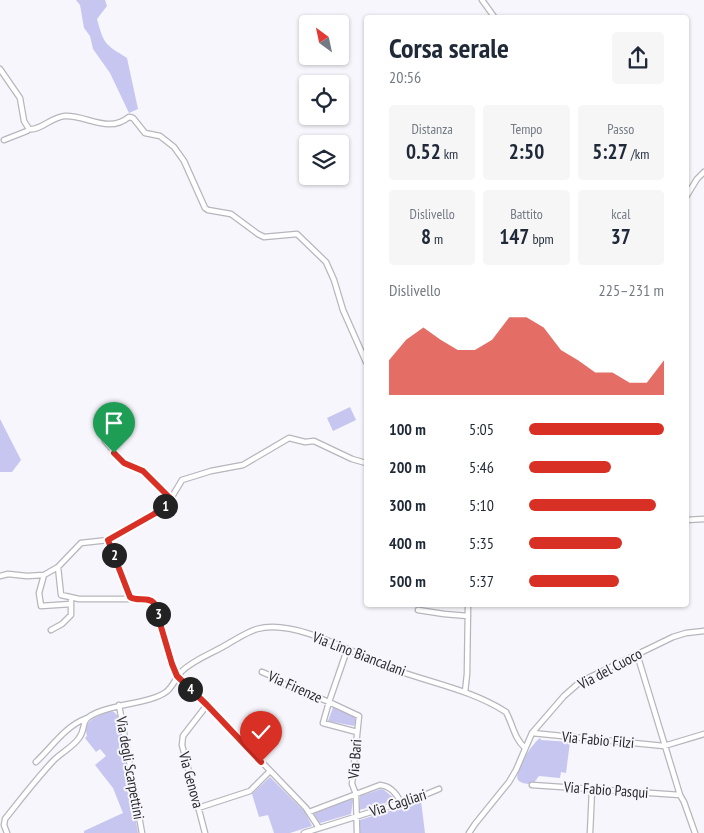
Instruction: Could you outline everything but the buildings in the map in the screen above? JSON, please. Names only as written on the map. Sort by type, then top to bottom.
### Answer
[{"type":"street","points":[[482,0],[493,15]]},
{"type":"street","points":[[0,69],[20,98],[24,121],[29,130]]},
{"type":"street","points":[[4,140],[29,130],[34,130],[47,122],[63,116],[81,118],[101,124],[122,122],[131,117],[144,133],[166,139],[181,157],[208,210],[230,214],[264,237],[297,234],[325,260],[334,280],[343,310],[364,357]]},
{"type":"street","points":[[689,192],[704,172]]},
{"type":"street","points":[[0,576],[8,574],[44,575],[58,567],[81,543],[108,540],[154,514],[171,499],[182,480],[243,465],[289,438],[305,442],[314,441],[352,459],[364,462]]},
{"type":"street","points":[[105,441],[124,463],[143,471],[171,499]]},
{"type":"street","points":[[689,520],[704,519]]},
{"type":"street","points":[[108,540],[132,599]]},
{"type":"street","points":[[58,567],[61,595],[79,599],[148,600],[154,603],[177,676],[309,812],[320,828]]},
{"type":"street","points":[[44,575],[39,593],[42,606],[71,604]]},
{"type":"street","points":[[51,630],[62,624],[71,615],[71,598]]},
{"type":"street","points":[[465,692],[468,607]]},
{"type":"street","points":[[418,610],[468,616]]},
{"type":"street","name":"Via Lino Biancalani","points":[[119,705],[154,697],[166,692],[177,676],[200,658],[242,634],[259,628],[277,626],[322,638],[394,669],[465,692],[506,712],[513,732],[525,748]]},
{"type":"street","name":"Via del Cuoco","points":[[469,833],[474,824],[509,782],[532,733],[564,696],[580,682],[673,637],[704,631]]},
{"type":"street","points":[[347,650],[323,723],[357,732]]},
{"type":"street","points":[[637,654],[664,746],[695,833]]},
{"type":"street","name":"Via Firenze","points":[[262,672],[276,678],[280,682],[359,716],[357,732]]},
{"type":"street","name":"Via degli Scarpettini","points":[[36,762],[50,750],[52,744],[79,720],[119,705],[142,833]]},
{"type":"street","name":"Via Genova","points":[[205,833],[182,745],[183,736],[207,705]]},
{"type":"street","points":[[7,833],[4,825],[5,818],[52,762],[78,740],[84,722],[88,717]]},
{"type":"street","name":"Via Bari","points":[[357,732],[352,784],[356,794],[357,833]]},
{"type":"street","name":"Via Fabio Filzi","points":[[532,733],[664,746]]},
{"type":"street","points":[[664,746],[704,734]]},
{"type":"street","points":[[198,808],[250,791],[270,771]]},
{"type":"street","points":[[309,812],[383,785],[393,792],[401,803]]},
{"type":"street","name":"Via Fabio Pasqui","points":[[532,786],[680,795]]},
{"type":"street","name":"Via Cagliari","points":[[304,833],[401,803],[439,789]]},
{"type":"street","points":[[590,833],[592,790]]},
{"type":"shaded area","points":[[76,0],[105,0],[107,6],[97,19],[99,28],[106,43],[127,58],[138,109],[129,113],[110,73],[93,49],[90,36],[84,28],[80,5]]},
{"type":"shaded area","points":[[350,407],[356,420],[333,431],[327,418]]},
{"type":"shaded area","points":[[0,419],[21,460],[12,472],[0,472]]},
{"type":"shaded area","points":[[334,705],[358,717],[354,726],[328,721]]},
{"type":"shaded area","points":[[111,711],[118,716],[138,833],[84,833],[84,831],[123,813],[113,788],[95,765],[106,756],[100,749],[96,752],[85,738],[89,722]]},
{"type":"shaded area","points":[[540,738],[541,740],[570,742],[566,773],[561,772],[560,778],[539,776],[533,784],[525,784],[518,780],[518,770],[533,745]]},
{"type":"shaded area","points":[[270,777],[305,812],[312,826],[290,833],[274,833],[268,815],[259,817],[252,794]]},
{"type":"shaded area","points":[[381,789],[394,798],[393,801],[359,810],[360,796]]},
{"type":"shaded area","points":[[352,799],[351,814],[320,823],[314,814],[315,813]]},
{"type":"shaded area","points":[[421,801],[425,833],[360,833],[360,820]]},
{"type":"route","points":[[114,453],[124,463],[143,471],[171,499],[154,514],[108,540],[130,597],[134,600],[152,600],[177,676],[261,762]]}]
